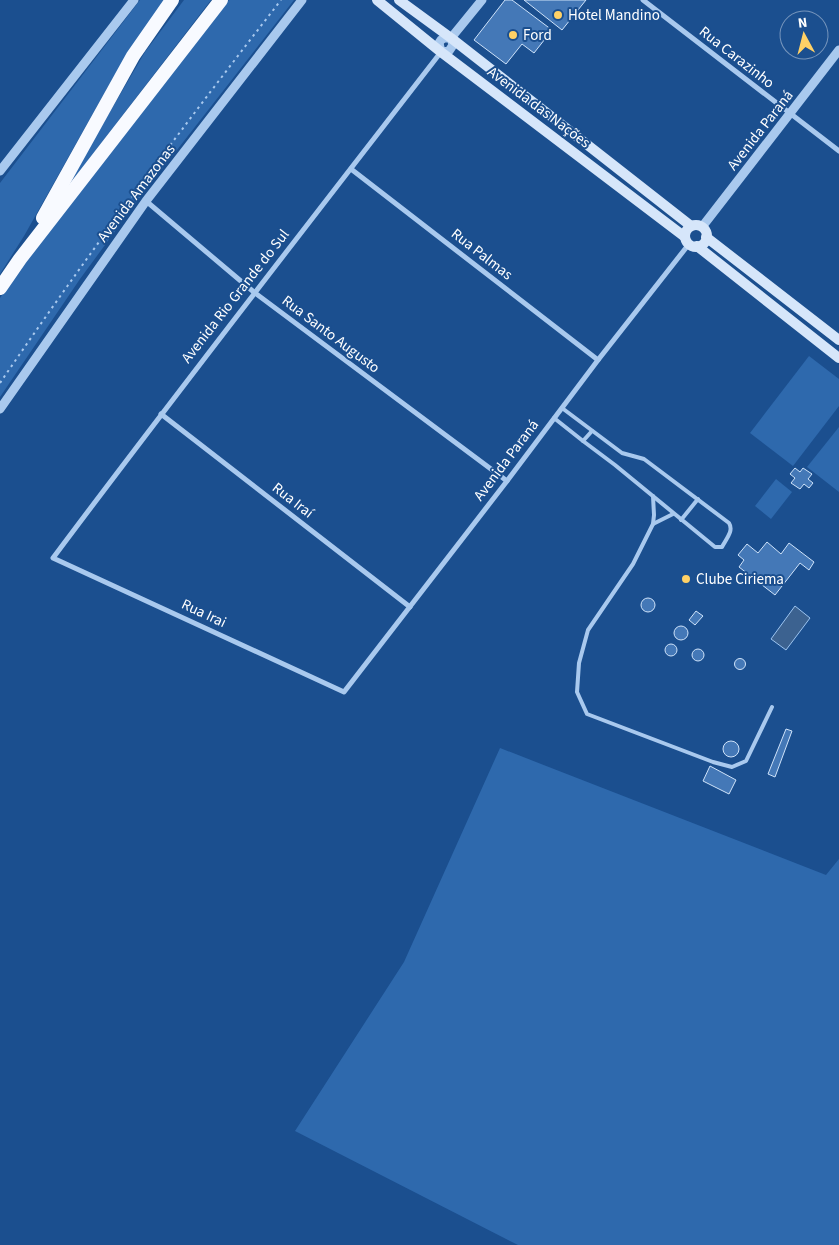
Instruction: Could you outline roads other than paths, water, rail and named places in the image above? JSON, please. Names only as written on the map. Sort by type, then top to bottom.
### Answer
[{"type":"highway","points":[[20,259],[133,56],[172,0]]},
{"type":"highway","points":[[0,288],[20,259],[221,0]]},
{"type":"main road","name":"Avenida das Nações","points":[[376,0],[839,358]]},
{"type":"main road","name":"Avenida das Nações","points":[[400,0],[452,38],[691,226]]},
{"type":"main road","points":[[691,226],[702,227],[706,232],[706,238],[702,244],[690,243],[686,231],[691,226]]},
{"type":"main road","points":[[706,238],[839,340]]},
{"type":"street","points":[[0,171],[134,0]]},
{"type":"street","name":"Avenida Amazonas","points":[[0,409],[146,201],[302,0]]},
{"type":"street","points":[[441,52],[440,42],[444,38],[452,38],[482,0]]},
{"type":"street","name":"Rua Carazinho","points":[[643,0],[839,151]]},
{"type":"street","name":"Avenida Paraná","points":[[702,227],[839,50]]},
{"type":"street","name":"Avenida Rio Grande do Sul","points":[[53,558],[160,414],[441,52]]},
{"type":"street","name":"Rua Palmas","points":[[351,169],[598,360]]},
{"type":"street","name":"Rua Santo Augusto","points":[[146,201],[255,293],[507,481]]},
{"type":"street","name":"Avenida Paraná","points":[[344,692],[690,243]]},
{"type":"street","name":"Rua Iraí","points":[[160,414],[410,606]]},
{"type":"street","name":"Rua Irai","points":[[53,558],[344,692]]},
{"type":"lane","points":[[554,418],[715,547],[722,547],[731,530],[729,522],[644,459],[622,454],[562,408]]},
{"type":"lane","points":[[583,442],[592,431]]},
{"type":"lane","points":[[653,496],[653,524],[633,564],[588,630],[579,663],[577,692],[587,714],[713,762],[732,766],[746,761],[772,707]]},
{"type":"lane","points":[[681,520],[698,499]]},
{"type":"lane","points":[[653,524],[673,514]]},
{"type":"place","name":"Hotel Mandino","points":[[558,15]]},
{"type":"place","name":"Ford","points":[[513,35]]},
{"type":"place","name":"Clube Ciriema","points":[[686,579]]}]
